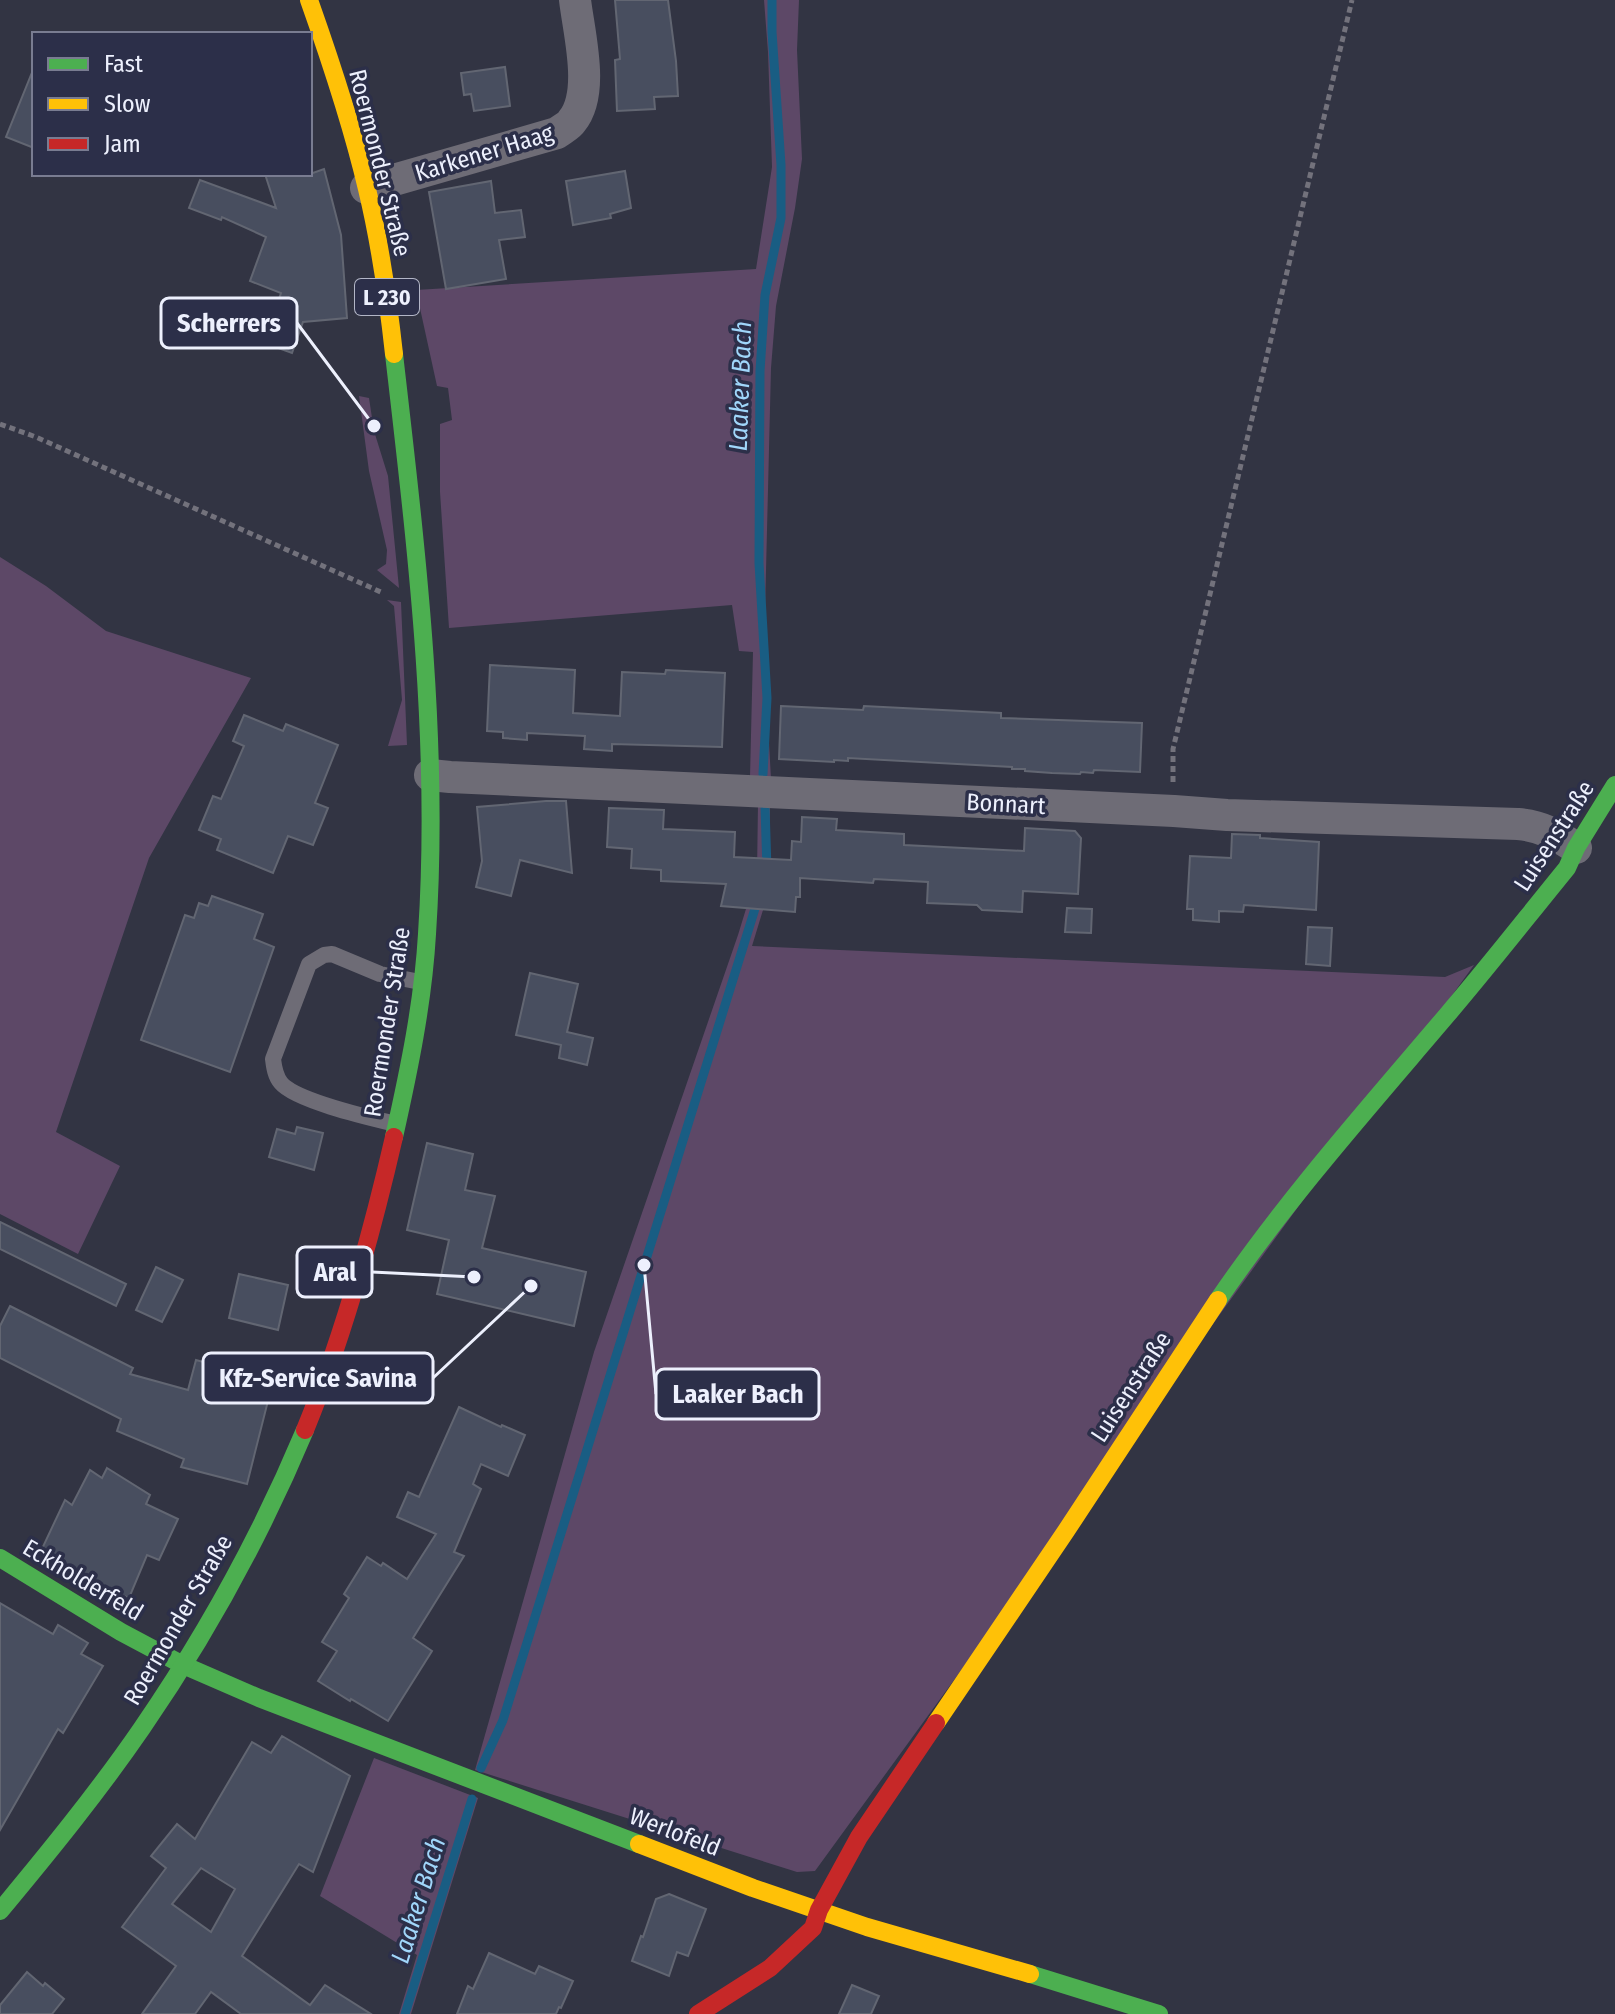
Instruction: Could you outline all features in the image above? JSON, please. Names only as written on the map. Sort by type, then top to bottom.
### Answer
[{"type":"street","name":"Roermonder Straße","points":[[0,1911],[79,1815],[151,1715],[225,1594],[269,1508],[327,1375],[370,1236],[411,1055],[427,937],[430,775],[420,602],[380,252],[349,118],[309,0]]},
{"type":"street","name":"Karkener Haag","points":[[366,188],[557,133],[572,121],[585,88],[575,0]]},
{"type":"street","name":"Bonnart","points":[[430,775],[1227,815],[1518,824],[1555,833],[1576,848]]},
{"type":"street","name":"Luisenstraße","points":[[698,2014],[770,1968],[813,1928],[819,1910],[859,1837],[1254,1247],[1339,1140],[1527,920],[1567,868],[1615,785]]},
{"type":"street","name":"Eckholderfeld","points":[[0,1558],[121,1632],[183,1665]]},
{"type":"street","name":"Werlofeld","points":[[183,1665],[259,1698],[724,1877],[867,1927],[1159,2014]]},
{"type":"lane","points":[[396,1125],[349,1113],[293,1093],[281,1084],[273,1059],[309,964],[324,955],[332,954],[380,974],[422,982]]},
{"type":"path","points":[[1174,811],[1173,749],[1352,0]]},
{"type":"path","points":[[0,424],[36,437],[379,592],[420,602]]},
{"type":"shaded area","points":[[764,0],[799,0],[797,50],[802,159],[776,306],[771,368],[764,652],[771,779],[750,777],[753,652],[739,651],[732,605],[449,628],[440,492],[440,424],[452,420],[448,388],[437,386],[416,290],[756,269],[772,167]]},
{"type":"shaded area","points":[[359,396],[369,398],[374,431],[388,476],[399,588],[377,570],[386,564],[387,550],[369,471]]},
{"type":"shaded area","points":[[0,557],[46,586],[106,631],[251,678],[149,858],[56,1132],[120,1166],[78,1254],[0,1214]]},
{"type":"shaded area","points":[[387,600],[401,602],[407,745],[388,746],[402,700],[394,606]]},
{"type":"shaded area","points":[[770,802],[767,897],[752,946],[1445,977],[1474,965],[815,1871],[797,1872],[475,1770],[594,1352],[757,873],[758,803]]},
{"type":"shaded area","points":[[374,1758],[478,1798],[411,2014],[399,2014],[417,1955],[320,1896]]},
{"type":"building","points":[[615,0],[668,0],[678,96],[654,97],[655,109],[617,111],[615,60],[620,59]]},
{"type":"building","points":[[505,67],[510,106],[474,111],[471,94],[464,95],[461,73]]},
{"type":"building","points":[[32,72],[32,147],[6,137]]},
{"type":"building","points":[[324,169],[341,235],[347,318],[303,322],[292,353],[264,343],[281,293],[250,281],[266,237],[222,217],[221,220],[189,208],[200,180],[276,208],[266,176],[312,176]]},
{"type":"building","points":[[625,171],[631,208],[610,214],[611,218],[573,225],[566,181]]},
{"type":"building","points":[[491,181],[495,213],[521,210],[525,237],[499,240],[506,279],[446,289],[429,192]]},
{"type":"building","points":[[490,665],[575,670],[573,713],[620,716],[622,672],[665,674],[666,670],[725,673],[722,747],[612,744],[612,751],[584,749],[585,736],[527,733],[527,740],[503,738],[503,732],[487,731]]},
{"type":"building","points":[[781,706],[863,710],[864,706],[1001,713],[1001,718],[1142,723],[1140,772],[1094,770],[1093,773],[1080,774],[1052,773],[1012,767],[848,758],[848,761],[834,762],[779,759]]},
{"type":"building","points":[[244,715],[283,731],[286,724],[338,745],[315,803],[328,808],[313,845],[288,836],[273,873],[217,850],[221,839],[199,830],[213,796],[221,799],[244,746],[233,741]]},
{"type":"building","points":[[566,801],[572,873],[520,860],[511,896],[476,887],[482,861],[477,807]]},
{"type":"building","points":[[609,808],[664,810],[663,829],[735,832],[734,857],[791,860],[792,841],[801,842],[802,817],[837,819],[836,830],[904,834],[904,845],[1024,851],[1025,828],[1075,831],[1081,838],[1078,894],[1023,891],[1022,912],[982,910],[977,905],[927,903],[928,882],[874,879],[873,883],[800,878],[800,897],[796,897],[795,912],[721,906],[726,884],[661,881],[661,870],[631,868],[632,849],[607,847]]},
{"type":"building","points":[[1232,834],[1319,842],[1316,910],[1244,905],[1243,912],[1219,911],[1219,922],[1193,920],[1193,909],[1187,909],[1190,856],[1231,858]]},
{"type":"building","points":[[212,896],[263,914],[254,939],[274,947],[230,1072],[141,1040],[185,915],[194,918],[199,903],[208,906]]},
{"type":"building","points":[[1067,908],[1092,909],[1091,933],[1065,932]]},
{"type":"building","points":[[1308,927],[1332,928],[1330,966],[1306,964]]},
{"type":"building","points":[[530,973],[578,984],[567,1032],[593,1038],[587,1065],[559,1058],[561,1045],[516,1035]]},
{"type":"building","points":[[297,1127],[323,1133],[314,1170],[269,1157],[277,1129],[295,1134]]},
{"type":"building","points":[[427,1143],[473,1154],[465,1190],[495,1196],[482,1248],[586,1272],[574,1326],[437,1294],[449,1240],[407,1230]]},
{"type":"building","points":[[0,1222],[126,1284],[116,1306],[0,1249]]},
{"type":"building","points":[[156,1267],[183,1280],[162,1322],[136,1310]]},
{"type":"building","points":[[239,1274],[288,1285],[278,1330],[229,1318]]},
{"type":"building","points":[[10,1306],[133,1368],[130,1374],[188,1390],[196,1360],[273,1381],[247,1484],[181,1467],[184,1459],[117,1431],[121,1419],[0,1358],[0,1326]]},
{"type":"building","points":[[459,1407],[525,1435],[508,1476],[481,1464],[473,1484],[481,1489],[454,1552],[464,1556],[413,1638],[432,1651],[388,1721],[318,1681],[337,1651],[322,1642],[349,1598],[344,1594],[367,1557],[381,1566],[383,1563],[407,1579],[436,1534],[397,1517],[408,1492],[419,1497]]},
{"type":"building","points":[[107,1468],[150,1495],[146,1504],[178,1519],[159,1560],[147,1555],[129,1598],[75,1575],[40,1553],[65,1500],[72,1505],[90,1470],[102,1478]]},
{"type":"building","points":[[0,1603],[53,1634],[58,1625],[88,1643],[81,1654],[103,1666],[63,1733],[58,1729],[0,1830]]},
{"type":"building","points":[[282,1736],[350,1776],[313,1872],[299,1864],[242,1956],[310,2005],[325,1985],[371,2014],[241,2014],[211,1992],[195,2014],[142,2014],[176,1966],[122,1927],[166,1868],[151,1856],[177,1824],[195,1839],[252,1742],[271,1753]],"holes":[[[201,1868],[235,1889],[211,1932],[172,1904]]]},
{"type":"building","points":[[669,1894],[706,1909],[688,1956],[677,1952],[669,1976],[632,1961],[656,1899]]},
{"type":"building","points":[[489,1953],[535,1974],[539,1966],[573,1981],[556,2014],[457,2014],[468,1986],[473,1989]]},
{"type":"building","points":[[27,1972],[64,1999],[52,2014],[0,2014],[0,2005]]},
{"type":"building","points":[[852,1985],[879,1996],[871,2014],[839,2014]]},
{"type":"waterway","name":"Laaker Bach","points":[[763,774],[767,698],[759,563],[760,371],[765,295],[781,218],[772,0]]},
{"type":"waterway","name":"Laaker Bach","points":[[765,806],[767,870]]},
{"type":"waterway","name":"Laaker Bach","points":[[481,1768],[503,1720],[758,899]]},
{"type":"waterway","name":"Laaker Bach","points":[[405,2014],[472,1799]]},
{"type":"traffic: fast","points":[[394,354],[424,643],[430,861],[422,985],[394,1137]]},
{"type":"traffic: fast","points":[[1218,1300],[1300,1190],[1567,868],[1615,785]]},
{"type":"traffic: fast","points":[[0,1911],[91,1798],[166,1693],[251,1546],[305,1430]]},
{"type":"traffic: fast","points":[[0,1558],[121,1632],[183,1665],[259,1698],[639,1844]]},
{"type":"traffic: fast","points":[[1030,1974],[1159,2014]]},
{"type":"traffic: slow","points":[[309,0],[341,94],[367,189],[383,271],[394,354]]},
{"type":"traffic: slow","points":[[936,1723],[1218,1300]]},
{"type":"traffic: slow","points":[[639,1844],[867,1927],[1030,1974]]},
{"type":"traffic: jam","points":[[305,1430],[356,1285],[394,1137]]},
{"type":"traffic: jam","points":[[698,2014],[770,1968],[813,1928],[819,1910],[859,1837],[936,1723]]},
{"type":"place","name":"Scherrers","points":[[374,426]]},
{"type":"place","name":"Laaker Bach","points":[[644,1265]]},
{"type":"place","name":"Aral","points":[[474,1277]]},
{"type":"place","name":"Kfz-Service Savina","points":[[531,1286]]}]
